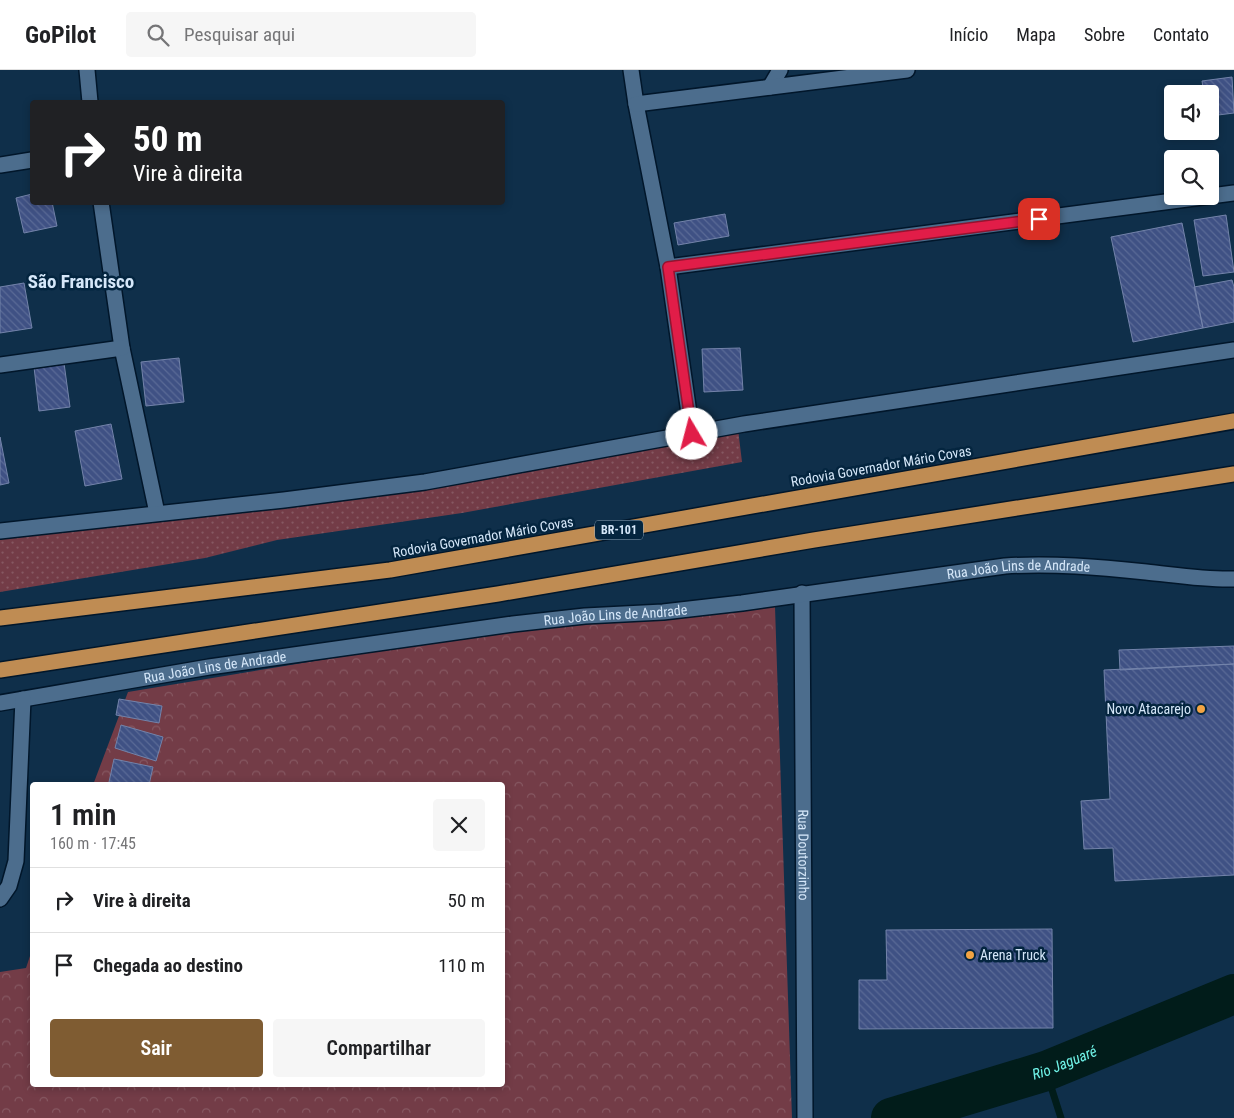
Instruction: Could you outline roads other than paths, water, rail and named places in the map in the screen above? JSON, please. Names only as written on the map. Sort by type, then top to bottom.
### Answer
[{"type":"highway","name":"Rodovia Governador Mário Covas","points":[[0,618],[390,570],[1234,422]]},
{"type":"highway","points":[[0,670],[498,594],[814,540],[1234,474]]},
{"type":"street","points":[[86,70],[90,100]]},
{"type":"street","points":[[631,70],[668,267],[692,434]]},
{"type":"street","points":[[770,87],[780,70]]},
{"type":"street","points":[[636,104],[907,70]]},
{"type":"street","points":[[0,165],[30,160]]},
{"type":"street","points":[[668,267],[1234,193]]},
{"type":"street","points":[[101,205],[122,348],[157,513]]},
{"type":"street","points":[[0,365],[122,348]]},
{"type":"street","points":[[0,531],[284,500],[425,482],[744,424],[1234,350]]},
{"type":"street","name":"Rua João Lins de Andrade","points":[[0,703],[209,667],[513,624],[586,616],[663,612],[742,603],[1005,566],[1038,564],[1130,570],[1217,580],[1234,579]]},
{"type":"street","name":"Rua Doutorzinho","points":[[802,594],[804,1114]]},
{"type":"street","points":[[0,899],[9,886],[16,861],[23,699]]},
{"type":"waterway","name":"Rio Jaguaré","points":[[891,1118],[1046,1071],[1234,994]]},
{"type":"waterway","points":[[1046,1071],[1061,1118]]},
{"type":"place","name":"Novo Atacarejo","points":[[1201,709]]},
{"type":"place","name":"Arena Truck","points":[[970,955]]},
{"type":"district","name":"São Francisco","points":[[81,281]]}]
